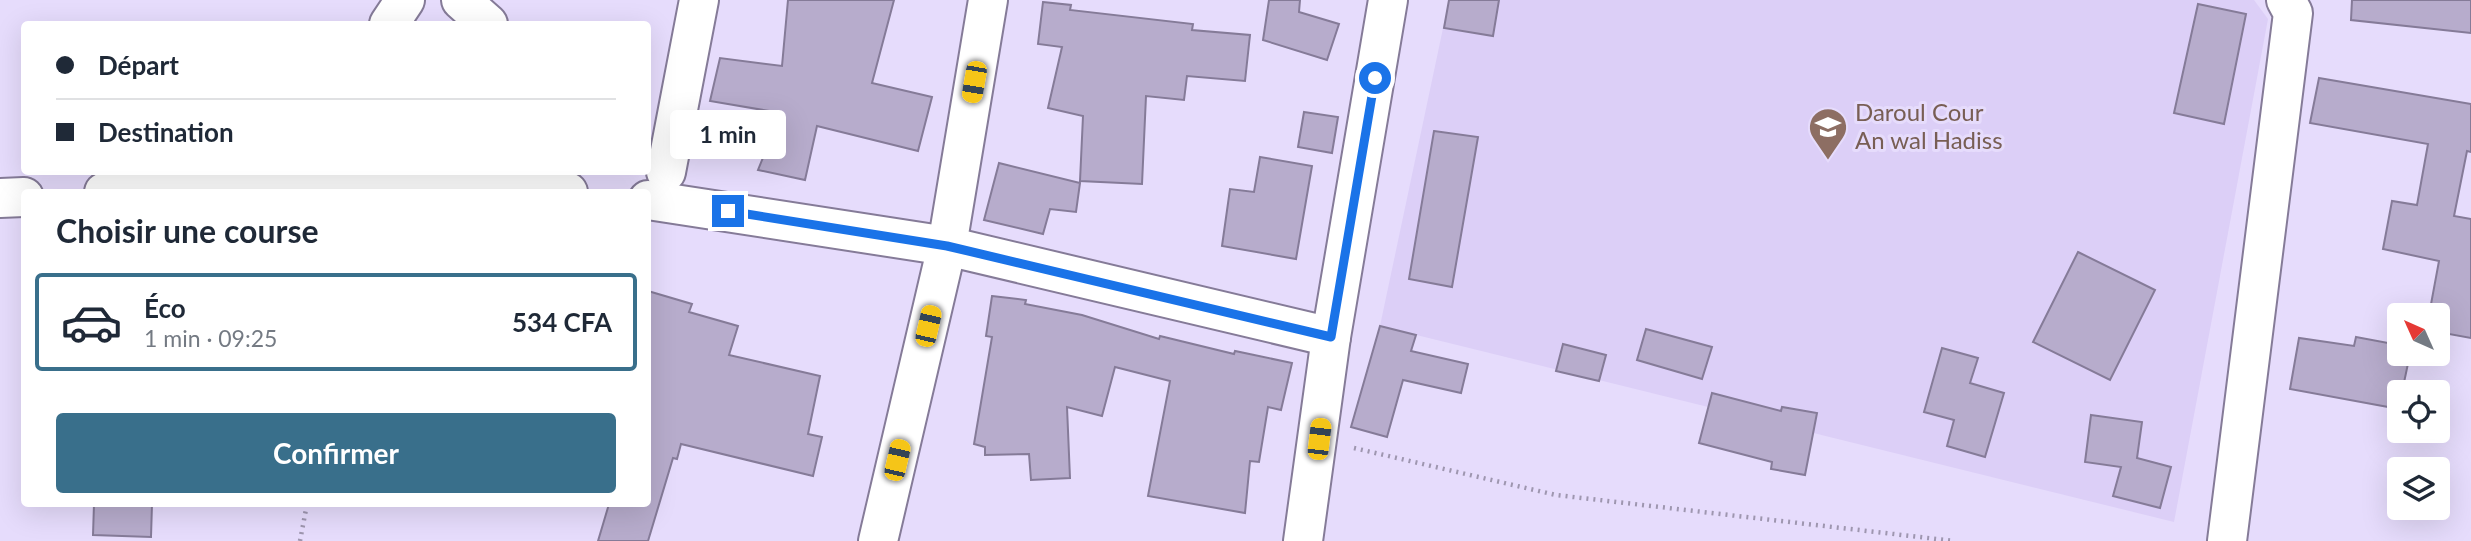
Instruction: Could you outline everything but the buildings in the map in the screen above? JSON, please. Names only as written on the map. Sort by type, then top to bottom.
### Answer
[{"type":"street","points":[[391,21],[405,0]]},
{"type":"street","points":[[461,0],[485,21]]},
{"type":"street","points":[[699,0],[659,183],[947,246],[1331,337]]},
{"type":"street","points":[[878,541],[947,246],[988,0]]},
{"type":"street","points":[[1303,541],[1331,337],[1388,0]]},
{"type":"street","points":[[2227,541],[2293,12],[2286,0]]},
{"type":"street","points":[[147,189],[291,179],[507,189]]},
{"type":"street","points":[[0,198],[21,197]]},
{"type":"path","points":[[1319,439],[1556,495],[1954,541]]},
{"type":"path","points":[[300,541],[306,507]]},
{"type":"shaded area","name":"Daroul Cour An wal Hadiss","points":[[1449,0],[2254,0],[2268,19],[2174,522],[1380,326]]},
{"type":"place","name":"Daroul Cour An wal Hadiss","points":[[1828,161]]},
{"type":"route","points":[[728,211],[947,246],[1331,337],[1375,78]]}]
